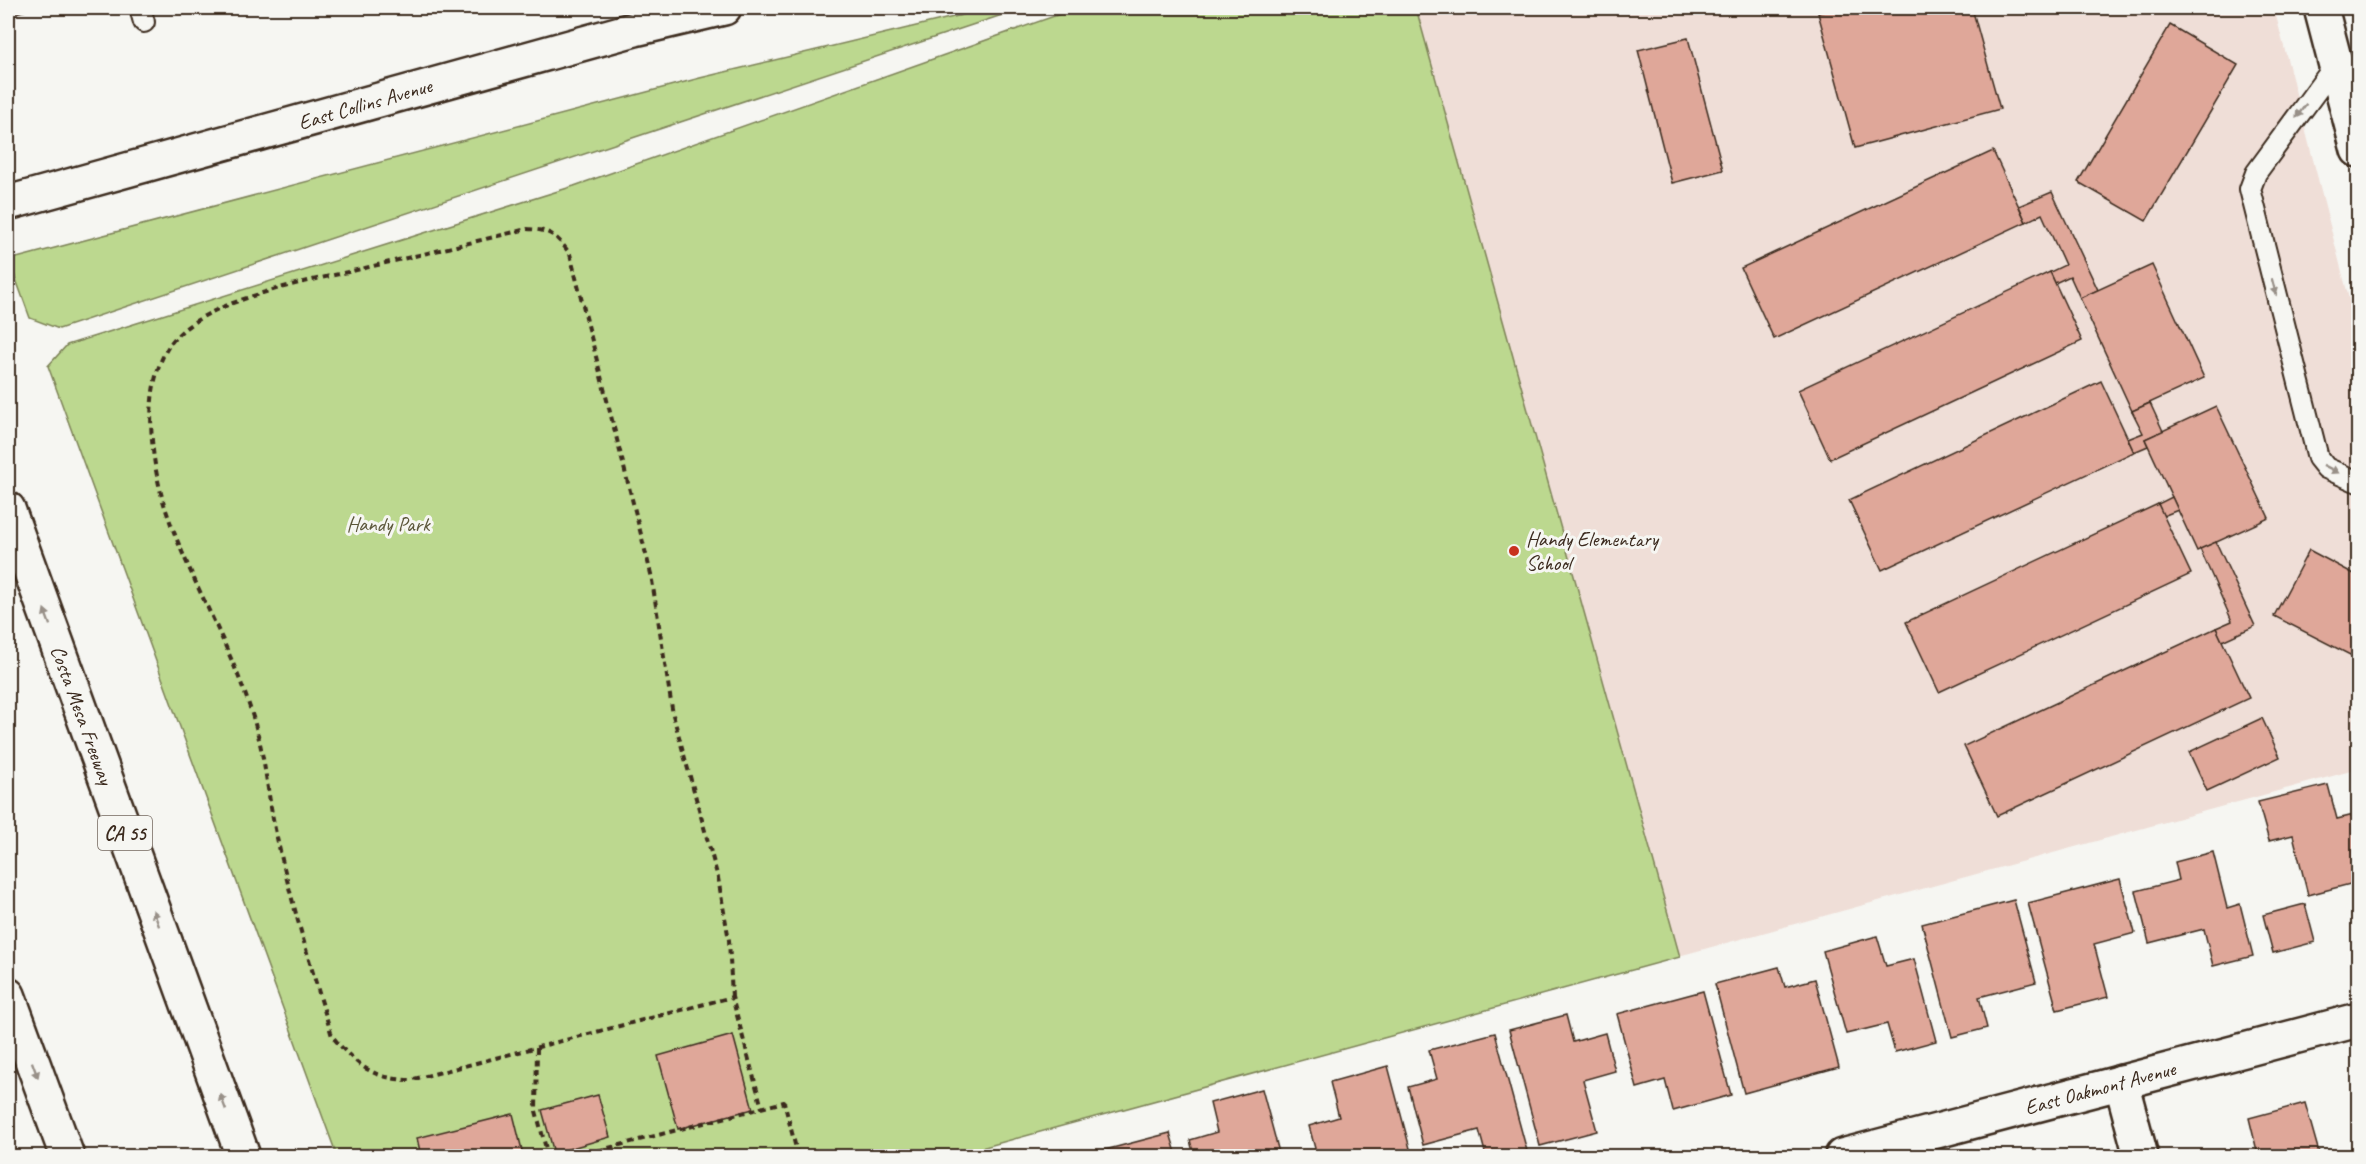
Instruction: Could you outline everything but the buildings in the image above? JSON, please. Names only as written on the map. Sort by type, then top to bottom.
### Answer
[{"type":"main road","name":"East Collins Avenue","points":[[20,199],[635,29],[724,8]]},
{"type":"main road","points":[[2321,8],[2358,150]]},
{"type":"main road","name":"Costa Mesa Freeway","points":[[8,509],[243,1156]]},
{"type":"main road","points":[[8,995],[67,1156]]},
{"type":"main road","name":"East Oakmont Avenue","points":[[1842,1156],[2358,1020]]},
{"type":"main road","points":[[2121,1082],[2140,1156]]},
{"type":"lane","points":[[2336,64],[2256,173],[2250,189],[2318,458],[2326,468],[2358,482]]},
{"type":"path","points":[[732,997],[410,1080],[389,1080],[350,1058],[332,1035],[276,836],[254,718],[231,657],[168,514],[159,484],[153,452],[152,394],[162,357],[174,339],[189,326],[243,300],[271,291],[527,229],[542,230],[553,234],[570,254],[651,574],[673,715],[718,878],[729,940],[732,997],[762,1108]]},
{"type":"path","points":[[537,1047],[536,1111],[548,1156]]},
{"type":"path","points":[[578,1156],[784,1102],[798,1156]]},
{"type":"shaded area","name":"Handy Elementary School","points":[[1077,8],[2274,8],[2358,334],[2358,769],[952,1156]]},
{"type":"green space","points":[[991,8],[1023,8],[59,329],[30,318],[9,260],[700,78]]},
{"type":"green space","name":"Handy Park","points":[[1077,8],[1416,8],[1680,957],[952,1156],[337,1156],[48,366],[67,345],[574,186]]},
{"type":"place","name":"Handy Elementary School","points":[[1514,551]]}]
